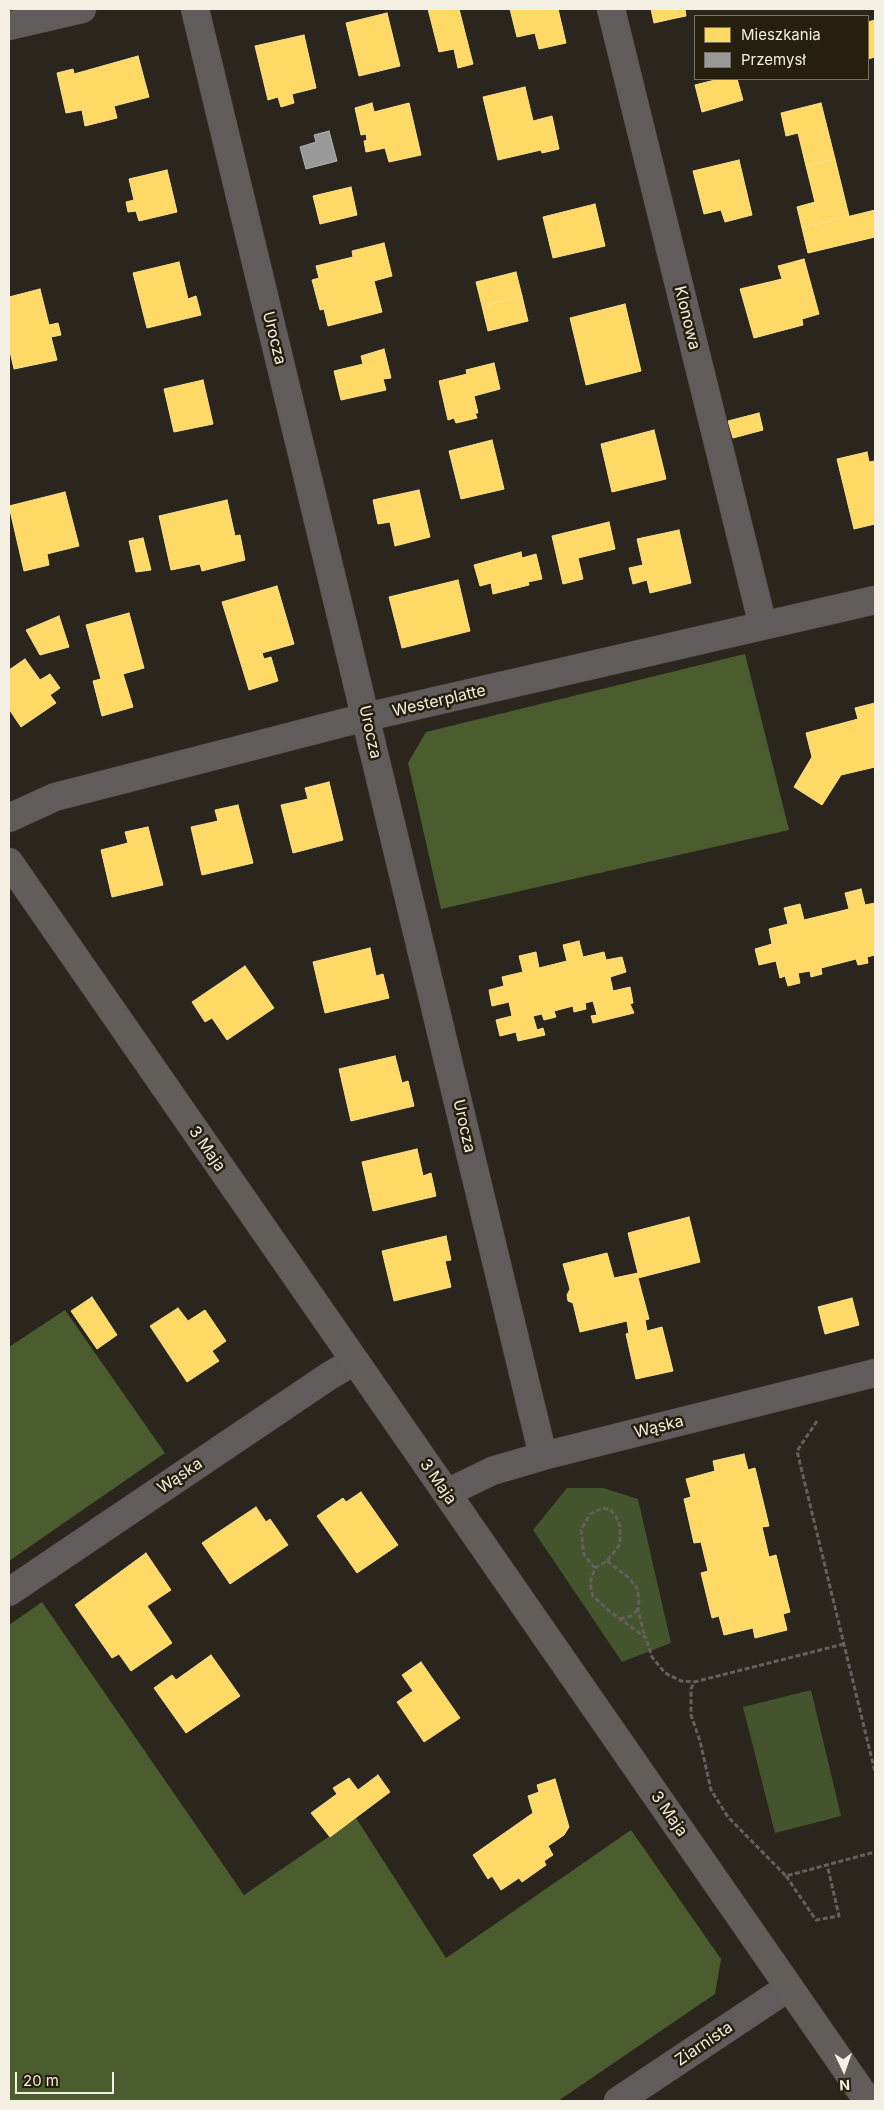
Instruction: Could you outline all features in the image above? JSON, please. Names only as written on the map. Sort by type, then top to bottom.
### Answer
[{"type":"street","points":[[9,26],[82,9]]},
{"type":"street","name":"Urocza","points":[[195,9],[542,1456]]},
{"type":"street","name":"Klonowa","points":[[611,9],[763,626]]},
{"type":"street","name":"Westerplatte","points":[[9,818],[55,797],[366,718],[875,600]]},
{"type":"street","name":"3 Maja","points":[[9,862],[353,1362],[868,2101]]},
{"type":"street","name":"Wąska","points":[[9,1592],[321,1381],[353,1362]]},
{"type":"street","name":"Wąska","points":[[446,1493],[492,1471],[542,1456],[875,1373]]},
{"type":"street","name":"Ziarnista","points":[[618,2101],[789,1987]]},
{"type":"path","points":[[818,1419],[797,1451],[875,1772]]},
{"type":"path","points":[[595,1568],[584,1555],[582,1530],[590,1514],[603,1508],[611,1510],[620,1526],[620,1544],[607,1561],[595,1568],[590,1582],[593,1596],[646,1638]]},
{"type":"path","points":[[607,1561],[628,1578],[636,1588],[639,1599],[638,1610],[652,1657],[665,1673],[681,1681],[694,1682],[844,1644]]},
{"type":"path","points":[[620,1619],[631,1616],[638,1610]]},
{"type":"path","points":[[694,1682],[691,1716],[700,1742],[711,1790],[728,1817],[786,1876],[816,1920],[839,1916],[827,1864]]},
{"type":"path","points":[[786,1876],[875,1852]]},
{"type":"green space","points":[[745,654],[789,830],[441,909],[408,763],[426,732]]},
{"type":"green space","points":[[65,1310],[165,1453],[9,1561],[9,1347]]},
{"type":"green space","points":[[567,1488],[603,1488],[638,1499],[671,1643],[622,1662],[533,1530]]},
{"type":"green space","points":[[42,1602],[244,1895],[356,1818],[446,1958],[631,1830],[721,1959],[715,1994],[558,2101],[9,2101],[9,1625]]},
{"type":"green space","points":[[811,1690],[841,1816],[775,1833],[743,1707]]},
{"type":"building: Mieszkania","points":[[428,9],[459,9],[473,64],[458,68],[454,49],[439,52]]},
{"type":"building: Mieszkania","points":[[510,9],[558,9],[566,43],[539,49],[535,33],[517,37]]},
{"type":"building: Mieszkania","points":[[651,9],[674,9],[676,18],[654,23]]},
{"type":"building: Mieszkania","points":[[674,9],[685,9],[686,16],[676,18]]},
{"type":"building: Mieszkania","points":[[387,13],[400,66],[359,76],[346,23]]},
{"type":"building: Mieszkania","points":[[875,20],[875,57],[869,59],[869,22]]},
{"type":"building: Mieszkania","points":[[304,35],[316,88],[292,94],[294,103],[281,107],[278,97],[268,100],[255,46]]},
{"type":"building: Mieszkania","points":[[138,56],[149,97],[114,106],[117,118],[85,126],[82,110],[66,113],[57,73],[73,69],[74,74]]},
{"type":"building: Mieszkania","points":[[715,80],[737,80],[743,100],[702,112],[695,85]]},
{"type":"building: Mieszkania","points":[[525,87],[533,121],[552,116],[559,149],[542,153],[541,150],[498,160],[483,97]]},
{"type":"building: Mieszkania","points":[[372,103],[374,112],[409,103],[421,155],[389,162],[385,148],[366,152],[364,141],[367,140],[366,134],[361,135],[355,108]]},
{"type":"building: Mieszkania","points":[[821,103],[835,159],[806,166],[798,133],[786,136],[781,113]]},
{"type":"building: Mieszkania","points":[[835,159],[849,216],[802,228],[797,207],[815,202],[806,166]]},
{"type":"building: Mieszkania","points":[[739,160],[752,215],[725,222],[721,210],[704,214],[693,171]]},
{"type":"building: Mieszkania","points":[[167,170],[177,212],[139,221],[136,211],[128,212],[126,202],[134,200],[129,179]]},
{"type":"building: Mieszkania","points":[[351,187],[357,215],[320,224],[313,196]]},
{"type":"building: Mieszkania","points":[[595,204],[605,246],[553,258],[543,217]]},
{"type":"building: Mieszkania","points":[[875,210],[875,237],[808,253],[802,228]]},
{"type":"building: Mieszkania","points":[[384,243],[392,276],[374,281],[382,312],[328,326],[324,309],[320,310],[312,280],[319,278],[316,266],[353,257],[352,251]]},
{"type":"building: Mieszkania","points":[[804,259],[819,314],[802,319],[803,325],[754,338],[740,289],[782,279],[778,266]]},
{"type":"building: Mieszkania","points":[[179,262],[188,299],[196,296],[201,315],[147,328],[133,273]]},
{"type":"building: Mieszkania","points":[[516,272],[522,296],[482,306],[476,282]]},
{"type":"building: Mieszkania","points":[[40,289],[49,325],[58,323],[61,335],[51,337],[57,360],[14,369],[9,347],[9,297]]},
{"type":"building: Mieszkania","points":[[522,296],[528,321],[488,331],[482,306]]},
{"type":"building: Mieszkania","points":[[625,304],[641,371],[586,385],[570,318]]},
{"type":"building: Mieszkania","points":[[384,349],[391,378],[383,379],[386,390],[341,400],[334,371],[363,364],[361,356]]},
{"type":"building: Mieszkania","points":[[494,363],[500,389],[474,396],[478,413],[475,413],[477,418],[456,423],[454,418],[448,420],[439,381],[467,374],[466,370]]},
{"type":"building: Mieszkania","points":[[203,380],[213,424],[174,432],[164,389]]},
{"type":"building: Mieszkania","points":[[759,413],[763,430],[733,438],[728,421]]},
{"type":"building: Mieszkania","points":[[654,430],[666,479],[612,492],[601,444]]},
{"type":"building: Mieszkania","points":[[492,440],[504,489],[461,499],[449,451]]},
{"type":"building: Mieszkania","points":[[867,452],[869,462],[875,461],[875,524],[854,529],[837,459]]},
{"type":"building: Mieszkania","points":[[419,490],[430,537],[395,546],[390,522],[378,524],[373,500]]},
{"type":"building: Mieszkania","points":[[65,492],[79,546],[47,554],[49,565],[24,571],[9,506]]},
{"type":"building: Mieszkania","points":[[227,500],[235,536],[240,535],[245,560],[202,571],[200,564],[171,570],[159,516]]},
{"type":"building: Mieszkania","points":[[609,522],[615,549],[578,558],[583,579],[563,584],[552,536]]},
{"type":"building: Mieszkania","points":[[679,530],[691,583],[650,593],[647,580],[633,584],[629,568],[643,565],[637,539]]},
{"type":"building: Mieszkania","points":[[143,538],[151,570],[136,572],[129,541]]},
{"type":"building: Mieszkania","points":[[521,552],[522,558],[536,554],[542,579],[528,582],[529,585],[493,594],[491,583],[480,586],[474,565]]},
{"type":"building: Mieszkania","points":[[458,580],[470,631],[402,648],[389,597]]},
{"type":"building: Mieszkania","points":[[277,586],[294,644],[262,653],[264,659],[271,657],[278,681],[249,690],[222,602]]},
{"type":"building: Mieszkania","points":[[129,613],[144,668],[123,674],[133,707],[102,716],[93,681],[101,679],[86,625]]},
{"type":"building: Mieszkania","points":[[59,616],[69,647],[40,655],[26,630]]},
{"type":"building: Mieszkania","points":[[25,659],[40,680],[50,674],[60,688],[50,695],[56,703],[21,727],[9,709],[9,670]]},
{"type":"building: Mieszkania","points":[[875,703],[875,767],[841,775],[822,805],[794,787],[812,757],[806,733],[858,719],[855,708]]},
{"type":"building: Mieszkania","points":[[329,782],[343,840],[293,853],[281,805],[308,799],[305,788]]},
{"type":"building: Mieszkania","points":[[238,805],[253,863],[202,875],[191,827],[218,821],[215,810]]},
{"type":"building: Mieszkania","points":[[148,827],[163,885],[112,897],[101,850],[128,843],[125,832]]},
{"type":"building: Mieszkania","points":[[861,889],[865,905],[875,903],[875,955],[867,957],[868,963],[858,965],[856,959],[821,968],[822,974],[811,977],[810,971],[798,973],[800,983],[788,986],[785,976],[780,978],[776,961],[759,965],[755,949],[772,944],[769,929],[788,924],[784,908],[800,904],[804,920],[849,909],[845,893]]},
{"type":"building: Mieszkania","points":[[579,941],[583,957],[604,952],[606,960],[622,957],[626,972],[610,977],[613,991],[630,987],[633,1003],[630,1004],[634,1013],[593,1023],[591,1016],[597,1015],[593,1001],[585,1003],[586,1009],[574,1012],[573,1006],[554,1011],[556,1017],[544,1020],[542,1014],[533,1016],[537,1030],[543,1028],[545,1035],[518,1041],[516,1032],[500,1036],[496,1020],[512,1016],[509,1002],[492,1006],[489,990],[504,986],[502,977],[523,972],[519,956],[536,952],[539,968],[567,961],[563,945]]},
{"type":"building: Mieszkania","points":[[370,948],[376,976],[383,974],[389,998],[325,1013],[313,962]]},
{"type":"building: Mieszkania","points":[[245,966],[274,1008],[227,1040],[212,1018],[205,1022],[192,1002]]},
{"type":"building: Mieszkania","points":[[395,1056],[402,1083],[408,1081],[414,1106],[351,1121],[339,1069]]},
{"type":"building: Mieszkania","points":[[417,1149],[423,1176],[431,1173],[436,1196],[373,1211],[362,1162]]},
{"type":"building: Mieszkania","points":[[689,1217],[700,1262],[638,1278],[649,1319],[645,1320],[647,1331],[662,1327],[673,1371],[636,1379],[626,1334],[629,1333],[627,1321],[580,1332],[573,1303],[568,1301],[567,1295],[570,1289],[563,1264],[607,1253],[614,1278],[638,1273],[628,1233]]},
{"type":"building: Mieszkania","points":[[446,1236],[451,1260],[445,1261],[451,1287],[394,1301],[382,1251]]},
{"type":"building: Mieszkania","points":[[92,1297],[117,1335],[97,1349],[71,1311]]},
{"type":"building: Mieszkania","points":[[852,1298],[859,1325],[825,1334],[818,1307]]},
{"type":"building: Mieszkania","points":[[178,1308],[188,1321],[205,1310],[226,1341],[212,1351],[219,1361],[187,1382],[150,1326]]},
{"type":"building: Mieszkania","points":[[744,1454],[748,1470],[755,1468],[769,1526],[762,1527],[769,1557],[776,1555],[790,1612],[783,1614],[787,1630],[755,1638],[753,1628],[724,1635],[719,1616],[712,1618],[701,1573],[708,1571],[701,1542],[694,1543],[684,1499],[691,1497],[686,1479],[715,1471],[713,1461]]},
{"type":"building: Mieszkania","points":[[361,1492],[398,1545],[357,1573],[317,1516],[343,1498],[346,1502]]},
{"type":"building: Mieszkania","points":[[256,1507],[266,1522],[270,1519],[288,1545],[230,1584],[202,1543]]},
{"type":"building: Mieszkania","points":[[146,1553],[171,1590],[147,1606],[172,1643],[131,1671],[119,1654],[112,1658],[75,1605]]},
{"type":"building: Mieszkania","points":[[211,1655],[240,1696],[186,1733],[154,1688],[172,1675],[176,1680]]},
{"type":"building: Mieszkania","points":[[421,1662],[460,1718],[424,1742],[397,1702],[413,1691],[402,1675]]},
{"type":"building: Mieszkania","points":[[378,1775],[390,1792],[330,1837],[311,1813],[337,1794],[333,1788],[349,1778],[358,1790]]},
{"type":"building: Mieszkania","points":[[555,1779],[569,1827],[564,1835],[548,1846],[553,1855],[544,1861],[546,1865],[522,1882],[519,1878],[501,1890],[492,1876],[488,1879],[473,1855],[533,1813],[528,1796],[539,1792],[537,1785]]},
{"type":"building: Przemysł","points":[[329,131],[337,161],[306,169],[300,147],[316,142],[314,135]]}]
